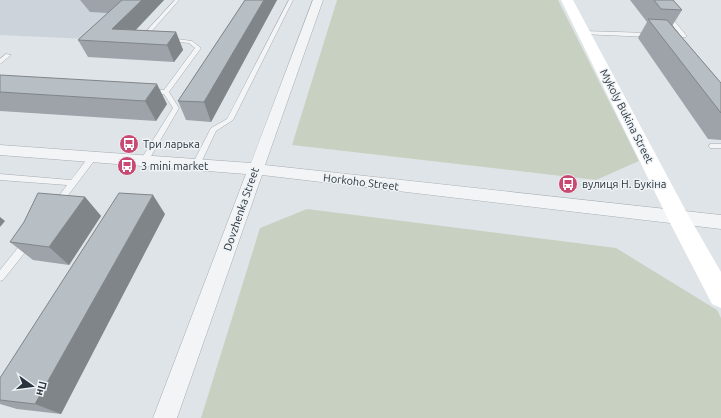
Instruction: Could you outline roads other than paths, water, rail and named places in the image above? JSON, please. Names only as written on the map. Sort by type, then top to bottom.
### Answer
[{"type":"street","name":"Dovzhenka Street","points":[[165,418],[318,0]]},
{"type":"street","name":"Mykoly Bukina Street","points":[[567,0],[679,219],[721,296]]},
{"type":"street","name":"Horkoho Street","points":[[0,150],[255,169],[679,219],[721,222]]},
{"type":"lane","points":[[148,39],[142,39],[177,0]]},
{"type":"lane","points":[[196,165],[213,130],[230,120],[291,0]]},
{"type":"lane","points":[[654,0],[684,36],[677,36]]},
{"type":"lane","points":[[584,33],[657,35]]},
{"type":"lane","points":[[162,40],[190,42],[198,48],[166,92]]},
{"type":"lane","points":[[0,62],[8,56]]},
{"type":"lane","points":[[143,91],[166,92]]},
{"type":"lane","points":[[144,161],[176,108],[166,92]]},
{"type":"lane","points":[[712,146],[721,146]]},
{"type":"lane","points":[[54,208],[93,157]]},
{"type":"lane","points":[[0,177],[73,183]]},
{"type":"lane","points":[[0,277],[34,233]]},
{"type":"place","name":"Три ларька","points":[[129,144]]},
{"type":"place","name":"3 mini market","points":[[127,166]]},
{"type":"place","name":"вулиця Н. Букіна","points":[[568,184]]}]
